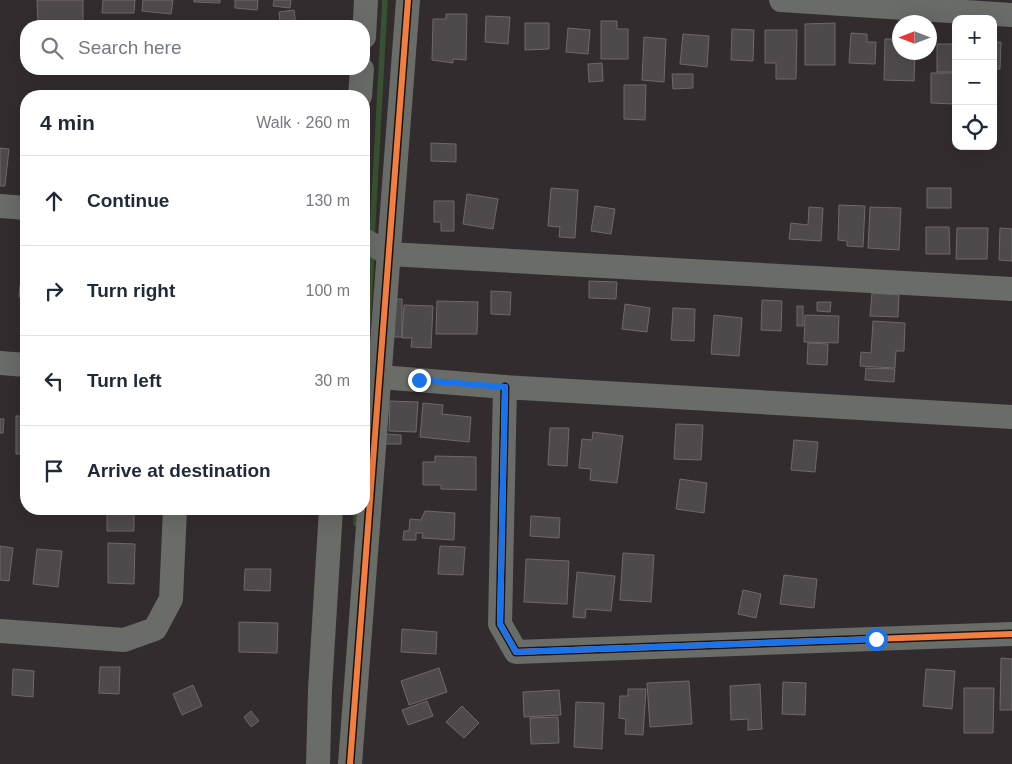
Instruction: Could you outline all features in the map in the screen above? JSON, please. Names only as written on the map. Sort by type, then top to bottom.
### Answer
[{"type":"street","points":[[365,20],[366,0]]},
{"type":"street","points":[[370,413],[372,378],[389,254],[408,0]]},
{"type":"street","points":[[781,0],[1012,15]]},
{"type":"street","points":[[360,90],[362,75]]},
{"type":"street","points":[[0,206],[20,208]]},
{"type":"street","points":[[370,243],[389,254],[1012,289]]},
{"type":"street","points":[[0,363],[20,365]]},
{"type":"street","points":[[372,378],[1012,417]]},
{"type":"street","points":[[505,387],[500,624],[516,652],[1012,634]]},
{"type":"street","points":[[0,631],[124,640],[154,629],[171,599],[175,515]]},
{"type":"street","points":[[318,764],[320,689],[331,515]]},
{"type":"street","points":[[350,764],[364,515]]},
{"type":"building","points":[[37,0],[83,0],[83,20],[38,20]]},
{"type":"building","points":[[103,0],[135,0],[134,13],[102,13]]},
{"type":"building","points":[[143,0],[173,0],[171,14],[142,11]]},
{"type":"building","points":[[194,0],[220,0],[220,3],[194,2]]},
{"type":"building","points":[[235,0],[258,0],[257,10],[235,8]]},
{"type":"building","points":[[274,0],[291,0],[290,8],[273,6]]},
{"type":"building","points":[[294,10],[295,20],[280,20],[279,12]]},
{"type":"building","points":[[446,14],[467,14],[466,60],[453,59],[453,63],[432,60],[433,19],[446,19]]},
{"type":"building","points":[[486,16],[510,17],[508,44],[485,42]]},
{"type":"building","points":[[601,21],[617,21],[617,29],[628,29],[628,59],[601,59]]},
{"type":"building","points":[[525,23],[549,23],[549,49],[525,50]]},
{"type":"building","points":[[835,23],[835,65],[805,65],[805,24]]},
{"type":"building","points":[[568,28],[590,30],[588,54],[566,52]]},
{"type":"building","points":[[732,29],[754,30],[753,61],[731,60]]},
{"type":"building","points":[[765,30],[797,30],[796,79],[776,79],[776,63],[765,63]]},
{"type":"building","points":[[851,33],[867,34],[867,42],[876,42],[875,64],[849,63]]},
{"type":"building","points":[[683,34],[709,36],[707,67],[680,64]]},
{"type":"building","points":[[644,37],[666,39],[664,82],[642,80]]},
{"type":"building","points":[[885,39],[892,39],[892,60],[915,60],[914,81],[884,80]]},
{"type":"building","points":[[997,42],[1001,42],[1000,69],[997,69]]},
{"type":"building","points":[[937,44],[952,44],[952,72],[937,72]]},
{"type":"building","points":[[602,63],[603,81],[589,82],[588,64]]},
{"type":"building","points":[[931,73],[952,73],[952,104],[931,103]]},
{"type":"building","points":[[672,74],[693,74],[693,88],[673,89]]},
{"type":"building","points":[[624,85],[646,85],[645,120],[624,119]]},
{"type":"building","points":[[431,143],[456,144],[456,162],[431,161]]},
{"type":"building","points":[[0,148],[9,149],[5,186],[0,186]]},
{"type":"building","points":[[551,188],[578,190],[575,238],[559,237],[560,227],[548,226]]},
{"type":"building","points":[[927,188],[951,188],[951,208],[927,208]]},
{"type":"building","points":[[467,194],[498,199],[493,229],[463,224]]},
{"type":"building","points":[[434,201],[454,201],[454,231],[441,231],[441,222],[434,222]]},
{"type":"building","points":[[839,205],[865,206],[863,247],[847,246],[847,241],[838,240]]},
{"type":"building","points":[[595,206],[615,209],[611,234],[591,231]]},
{"type":"building","points":[[809,207],[823,208],[821,241],[789,239],[791,223],[808,225]]},
{"type":"building","points":[[870,207],[901,208],[899,250],[868,248]]},
{"type":"building","points":[[926,227],[949,227],[950,254],[926,254]]},
{"type":"building","points":[[957,228],[988,228],[987,259],[956,259]]},
{"type":"building","points":[[1000,228],[1012,229],[1012,261],[999,260]]},
{"type":"building","points":[[589,281],[617,282],[616,299],[589,298]]},
{"type":"building","points":[[491,291],[511,292],[510,315],[491,314]]},
{"type":"building","points":[[872,293],[899,295],[898,317],[870,316]]},
{"type":"building","points":[[394,299],[402,299],[402,337],[393,337]]},
{"type":"building","points":[[762,300],[782,301],[781,331],[761,330]]},
{"type":"building","points":[[437,301],[478,302],[477,334],[436,334]]},
{"type":"building","points":[[817,302],[831,302],[830,312],[817,311]]},
{"type":"building","points":[[625,304],[650,308],[647,332],[622,329]]},
{"type":"building","points":[[404,305],[433,306],[431,348],[411,347],[412,338],[402,338]]},
{"type":"building","points":[[797,306],[803,306],[803,326],[797,326]]},
{"type":"building","points":[[673,308],[695,309],[694,341],[671,340]]},
{"type":"building","points":[[714,315],[742,318],[739,356],[711,354]]},
{"type":"building","points":[[805,315],[839,316],[838,343],[804,342]]},
{"type":"building","points":[[873,321],[905,323],[904,351],[896,351],[895,368],[860,366],[861,352],[871,353]]},
{"type":"building","points":[[808,343],[828,344],[827,365],[807,364]]},
{"type":"building","points":[[866,368],[895,369],[894,382],[865,380]]},
{"type":"building","points":[[390,401],[418,402],[416,432],[389,431]]},
{"type":"building","points":[[423,403],[443,405],[442,414],[471,417],[469,442],[420,437]]},
{"type":"building","points":[[16,416],[20,416],[20,454],[16,454]]},
{"type":"building","points":[[0,419],[4,419],[3,433],[0,433]]},
{"type":"building","points":[[676,424],[703,425],[701,460],[674,459]]},
{"type":"building","points":[[550,428],[569,428],[567,466],[548,465]]},
{"type":"building","points":[[593,432],[623,436],[617,483],[590,480],[591,469],[579,468],[582,439],[592,440]]},
{"type":"building","points":[[385,434],[401,435],[401,444],[385,444]]},
{"type":"building","points":[[794,440],[818,442],[815,472],[791,470]]},
{"type":"building","points":[[435,456],[476,457],[476,490],[441,489],[441,485],[423,485],[423,462],[435,462]]},
{"type":"building","points":[[680,479],[707,483],[704,513],[676,509]]},
{"type":"building","points":[[425,511],[455,513],[454,540],[422,538],[423,533],[416,533],[416,540],[403,540],[404,531],[409,531],[410,519],[421,520]]},
{"type":"building","points":[[107,515],[134,515],[134,531],[107,531]]},
{"type":"building","points":[[531,516],[560,518],[559,538],[530,536]]},
{"type":"building","points":[[108,543],[135,544],[134,584],[108,583]]},
{"type":"building","points":[[0,546],[13,548],[9,581],[0,580]]},
{"type":"building","points":[[440,546],[465,547],[463,575],[438,574]]},
{"type":"building","points":[[37,549],[62,551],[58,587],[33,584]]},
{"type":"building","points":[[623,553],[654,555],[651,602],[620,600]]},
{"type":"building","points":[[526,559],[569,561],[567,604],[524,602]]},
{"type":"building","points":[[245,569],[271,569],[270,591],[244,590]]},
{"type":"building","points":[[577,572],[615,576],[611,611],[586,609],[585,618],[573,617]]},
{"type":"building","points":[[784,575],[817,579],[814,608],[780,604]]},
{"type":"building","points":[[743,590],[761,594],[756,618],[738,614]]},
{"type":"building","points":[[239,622],[278,623],[277,653],[239,652]]},
{"type":"building","points":[[402,629],[437,632],[436,654],[401,652]]},
{"type":"building","points":[[1001,658],[1012,659],[1012,710],[1000,710]]},
{"type":"building","points":[[100,667],[120,667],[119,694],[99,693]]},
{"type":"building","points":[[439,668],[447,692],[409,705],[401,681]]},
{"type":"building","points":[[13,669],[34,671],[33,697],[12,695]]},
{"type":"building","points":[[926,669],[955,671],[952,709],[923,706]]},
{"type":"building","points":[[689,681],[692,724],[650,727],[647,683]]},
{"type":"building","points":[[783,682],[806,683],[805,715],[782,714]]},
{"type":"building","points":[[760,684],[762,729],[748,730],[748,719],[731,720],[730,686]]},
{"type":"building","points":[[193,685],[202,706],[182,715],[173,694]]},
{"type":"building","points":[[964,688],[994,688],[993,733],[964,733]]},
{"type":"building","points":[[628,689],[646,689],[643,735],[625,734],[626,719],[619,718],[620,696],[628,696]]},
{"type":"building","points":[[559,690],[561,715],[524,717],[523,692]]},
{"type":"building","points":[[427,701],[433,716],[408,725],[402,710]]},
{"type":"building","points":[[576,702],[604,703],[602,749],[574,747]]},
{"type":"building","points":[[462,706],[479,723],[464,738],[446,722]]},
{"type":"building","points":[[251,711],[259,721],[251,727],[244,717]]},
{"type":"building","points":[[558,717],[559,743],[531,744],[530,718]]},
{"type":"waterway","points":[[372,238],[385,0]]},
{"type":"waterway","points":[[370,287],[372,252]]},
{"type":"waterway","points":[[356,524],[357,515]]},
{"type":"cycle path","points":[[370,501],[408,0]]},
{"type":"cycle path","points":[[505,387],[500,624],[516,652],[1012,634]]},
{"type":"cycle path","points":[[350,764],[369,515]]},
{"type":"route","points":[[419,380],[505,387],[500,624],[516,652],[876,639]]}]
